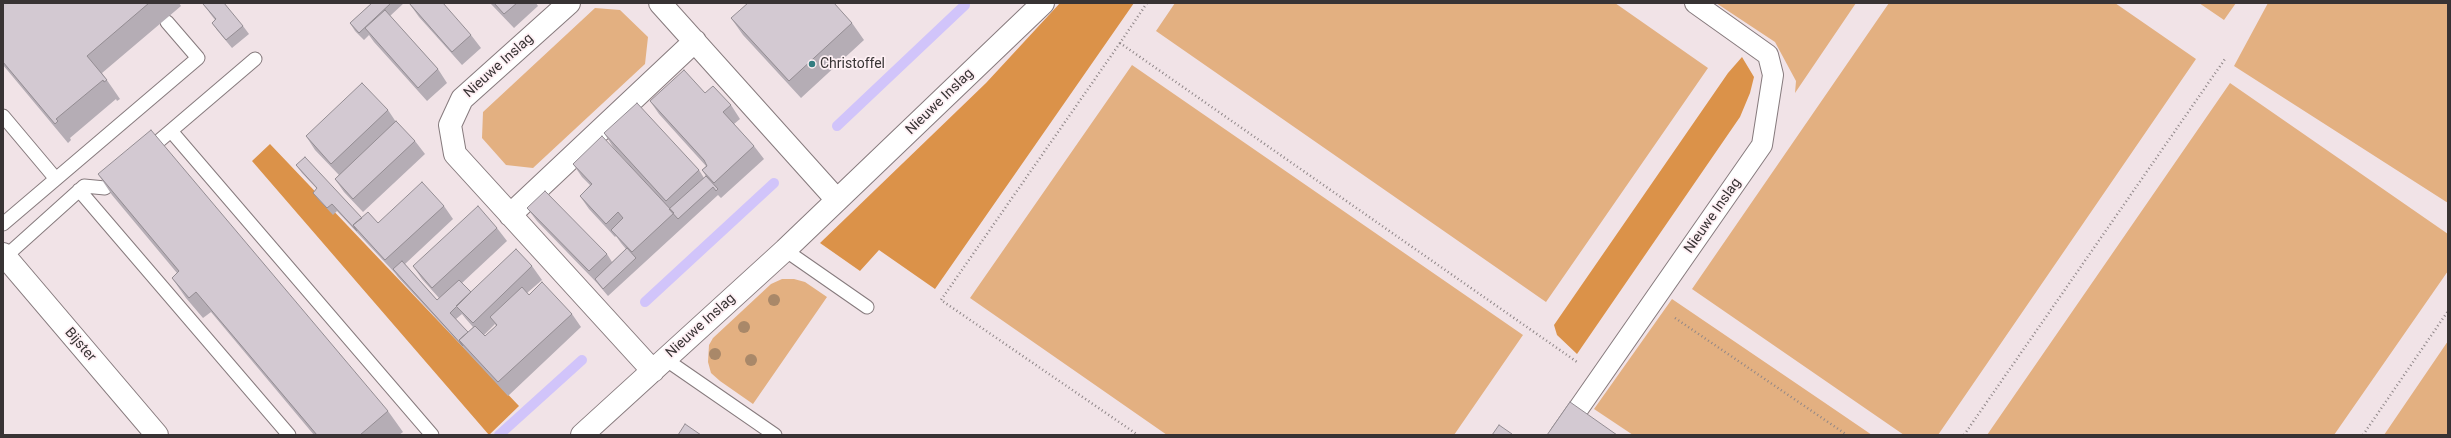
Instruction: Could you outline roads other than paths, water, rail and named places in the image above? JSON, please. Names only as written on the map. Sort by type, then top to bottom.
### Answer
[{"type":"street","name":"Nieuwe Inslag","points":[[569,3],[462,99],[450,125],[455,154],[510,215],[659,365]]},
{"type":"street","points":[[660,3],[837,200]]},
{"type":"street","name":"Nieuwe Inslag","points":[[1560,435],[1762,145],[1773,75],[1768,55],[1695,3]]},
{"type":"street","name":"Nieuwe Inslag","points":[[582,435],[785,250],[1035,6]]},
{"type":"street","points":[[510,215],[695,41]]},
{"type":"street","name":"Bijster","points":[[4,256],[157,435]]},
{"type":"lane","points":[[3,224],[198,58],[168,22]]},
{"type":"lane","points":[[4,256],[84,186],[106,188],[255,59]]},
{"type":"lane","points":[[3,116],[56,179]]},
{"type":"lane","points":[[171,131],[432,435]]},
{"type":"lane","points":[[79,190],[289,435]]},
{"type":"lane","points":[[785,250],[867,307]]},
{"type":"lane","points":[[659,365],[775,435]]},
{"type":"waterway","points":[[837,126],[965,5]]},
{"type":"waterway","points":[[645,302],[774,183]]},
{"type":"waterway","points":[[499,435],[582,360]]},
{"type":"place","name":"Christoffel","points":[[812,64]]}]
